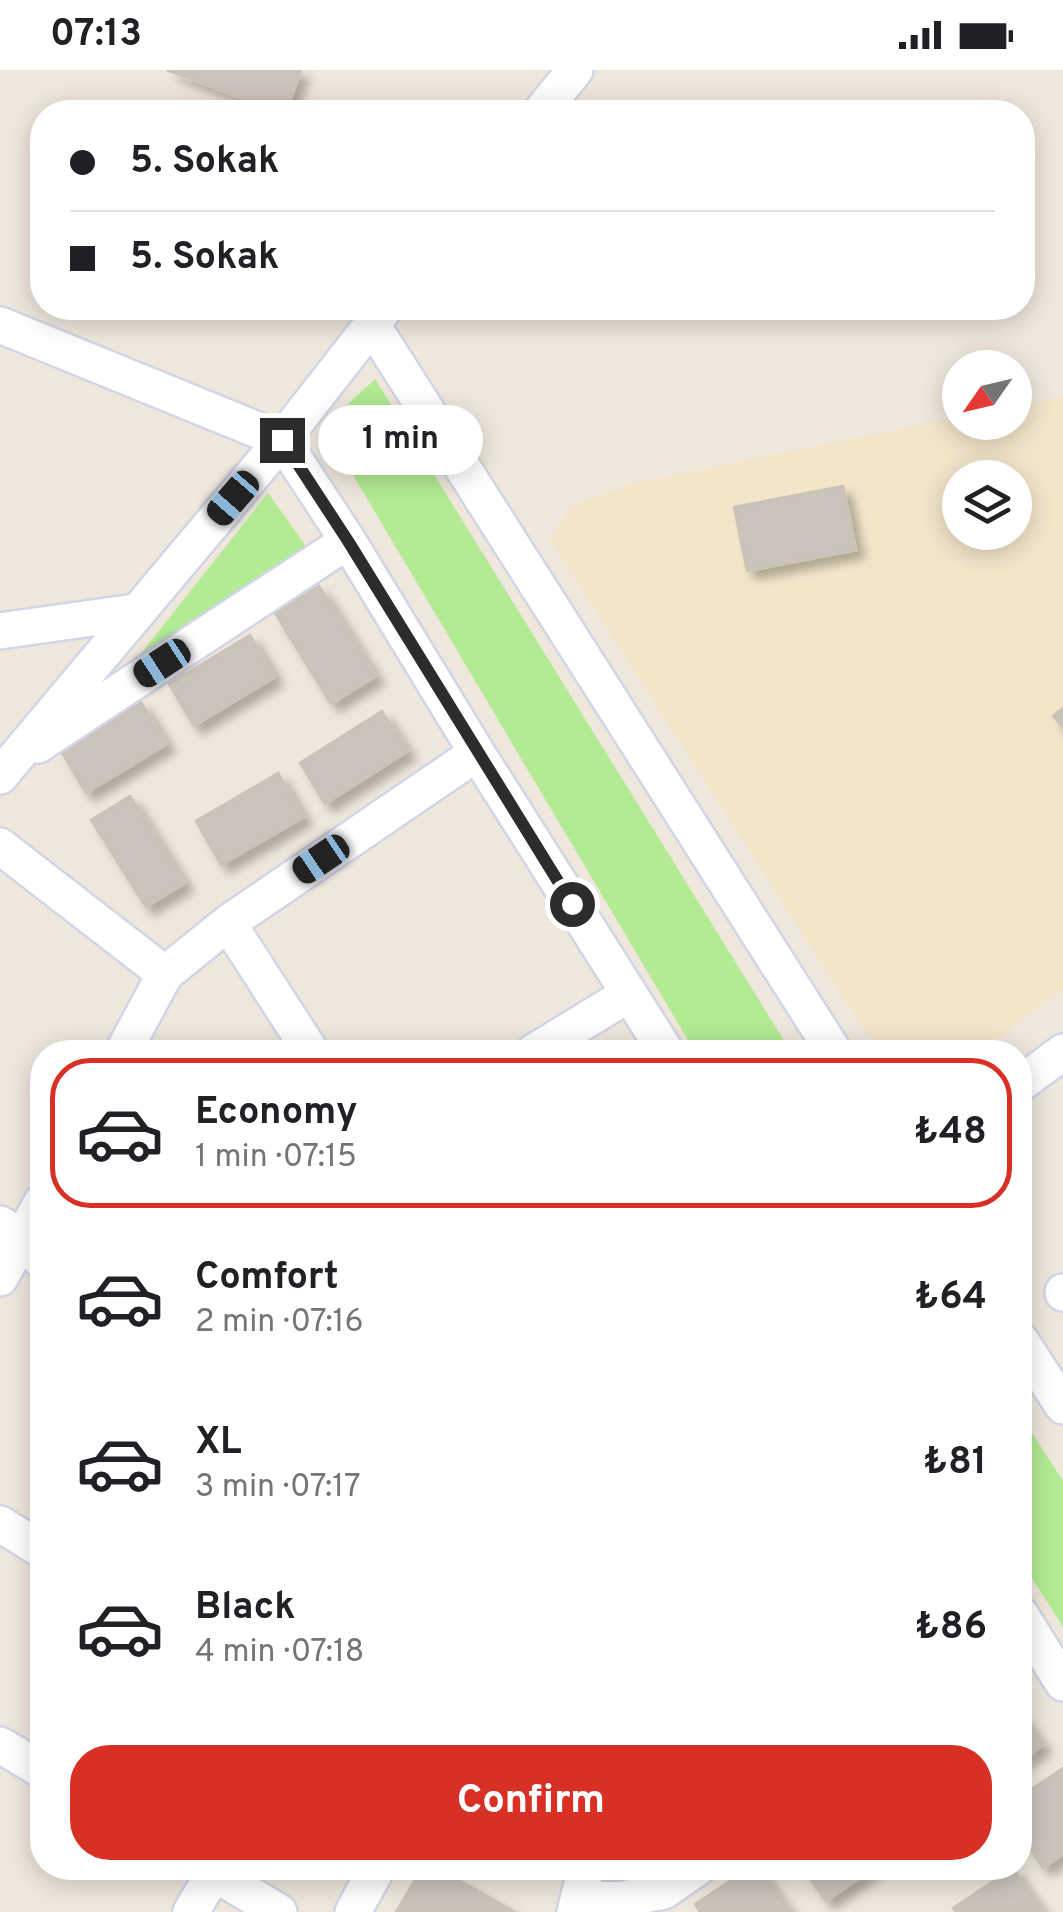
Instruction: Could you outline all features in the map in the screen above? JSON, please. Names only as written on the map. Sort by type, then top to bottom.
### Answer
[{"type":"street","points":[[550,100],[572,71]]},
{"type":"street","points":[[4,770],[282,440],[375,320]]},
{"type":"street","points":[[380,320],[827,1040]]},
{"type":"street","points":[[0,325],[282,440],[658,1040]]},
{"type":"street","points":[[4,770],[348,541]]},
{"type":"street","points":[[0,632],[135,612]]},
{"type":"street","points":[[129,1040],[165,974],[228,923],[477,753]]},
{"type":"street","points":[[0,846],[165,974]]},
{"type":"street","points":[[228,923],[303,1040]]},
{"type":"street","points":[[554,1040],[629,994]]},
{"type":"street","points":[[1032,1075],[1063,1052]]},
{"type":"street","points":[[0,1278],[22,1241]]},
{"type":"street","points":[[1032,1358],[1063,1406]]},
{"type":"street","points":[[0,1524],[30,1543]]},
{"type":"street","points":[[1032,1639],[1063,1683]]},
{"type":"street","points":[[0,1745],[30,1757]]},
{"type":"street","points":[[191,1912],[205,1880]]},
{"type":"street","points":[[226,1880],[279,1912]]},
{"type":"street","points":[[353,1912],[370,1880]]},
{"type":"street","points":[[580,1893],[619,1900],[664,1891],[680,1880]]},
{"type":"shaded area","points":[[1063,396],[1063,989],[995,1040],[873,1040],[867,1035],[549,538],[572,505],[634,483],[942,421],[942,440],[1032,440],[1032,402]]},
{"type":"green space","points":[[375,379],[784,1040],[688,1040],[324,426]]},
{"type":"green space","points":[[268,493],[311,553],[120,680]]},
{"type":"green space","points":[[1032,1433],[1063,1481],[1063,1627],[1032,1578]]},
{"type":"building","points":[[167,70],[301,70],[290,100],[246,100]]},
{"type":"building","points":[[843,486],[856,550],[747,571],[734,507]]},
{"type":"building","points":[[319,586],[376,676],[331,704],[275,613]]},
{"type":"building","points":[[250,635],[275,677],[194,726],[169,684]]},
{"type":"building","points":[[141,702],[167,744],[86,793],[61,751]]},
{"type":"building","points":[[1063,708],[1063,728],[1053,716]]},
{"type":"building","points":[[382,711],[408,751],[325,804],[300,763]]},
{"type":"building","points":[[278,773],[304,817],[221,865],[196,821]]},
{"type":"building","points":[[130,796],[185,883],[146,907],[91,820]]},
{"type":"building","points":[[1032,1730],[1043,1745],[1032,1753]]},
{"type":"building","points":[[1063,1768],[1063,1854],[1043,1868],[1032,1851],[1032,1789]]},
{"type":"building","points":[[415,1880],[458,1880],[515,1912],[396,1912]]},
{"type":"building","points":[[731,1880],[767,1880],[790,1912],[700,1912],[695,1904]]},
{"type":"building","points":[[811,1880],[857,1880],[826,1901]]},
{"type":"building","points":[[995,1880],[1021,1880],[1043,1912],[956,1912],[953,1908]]},
{"type":"route","points":[[282,440],[572,904]]}]
